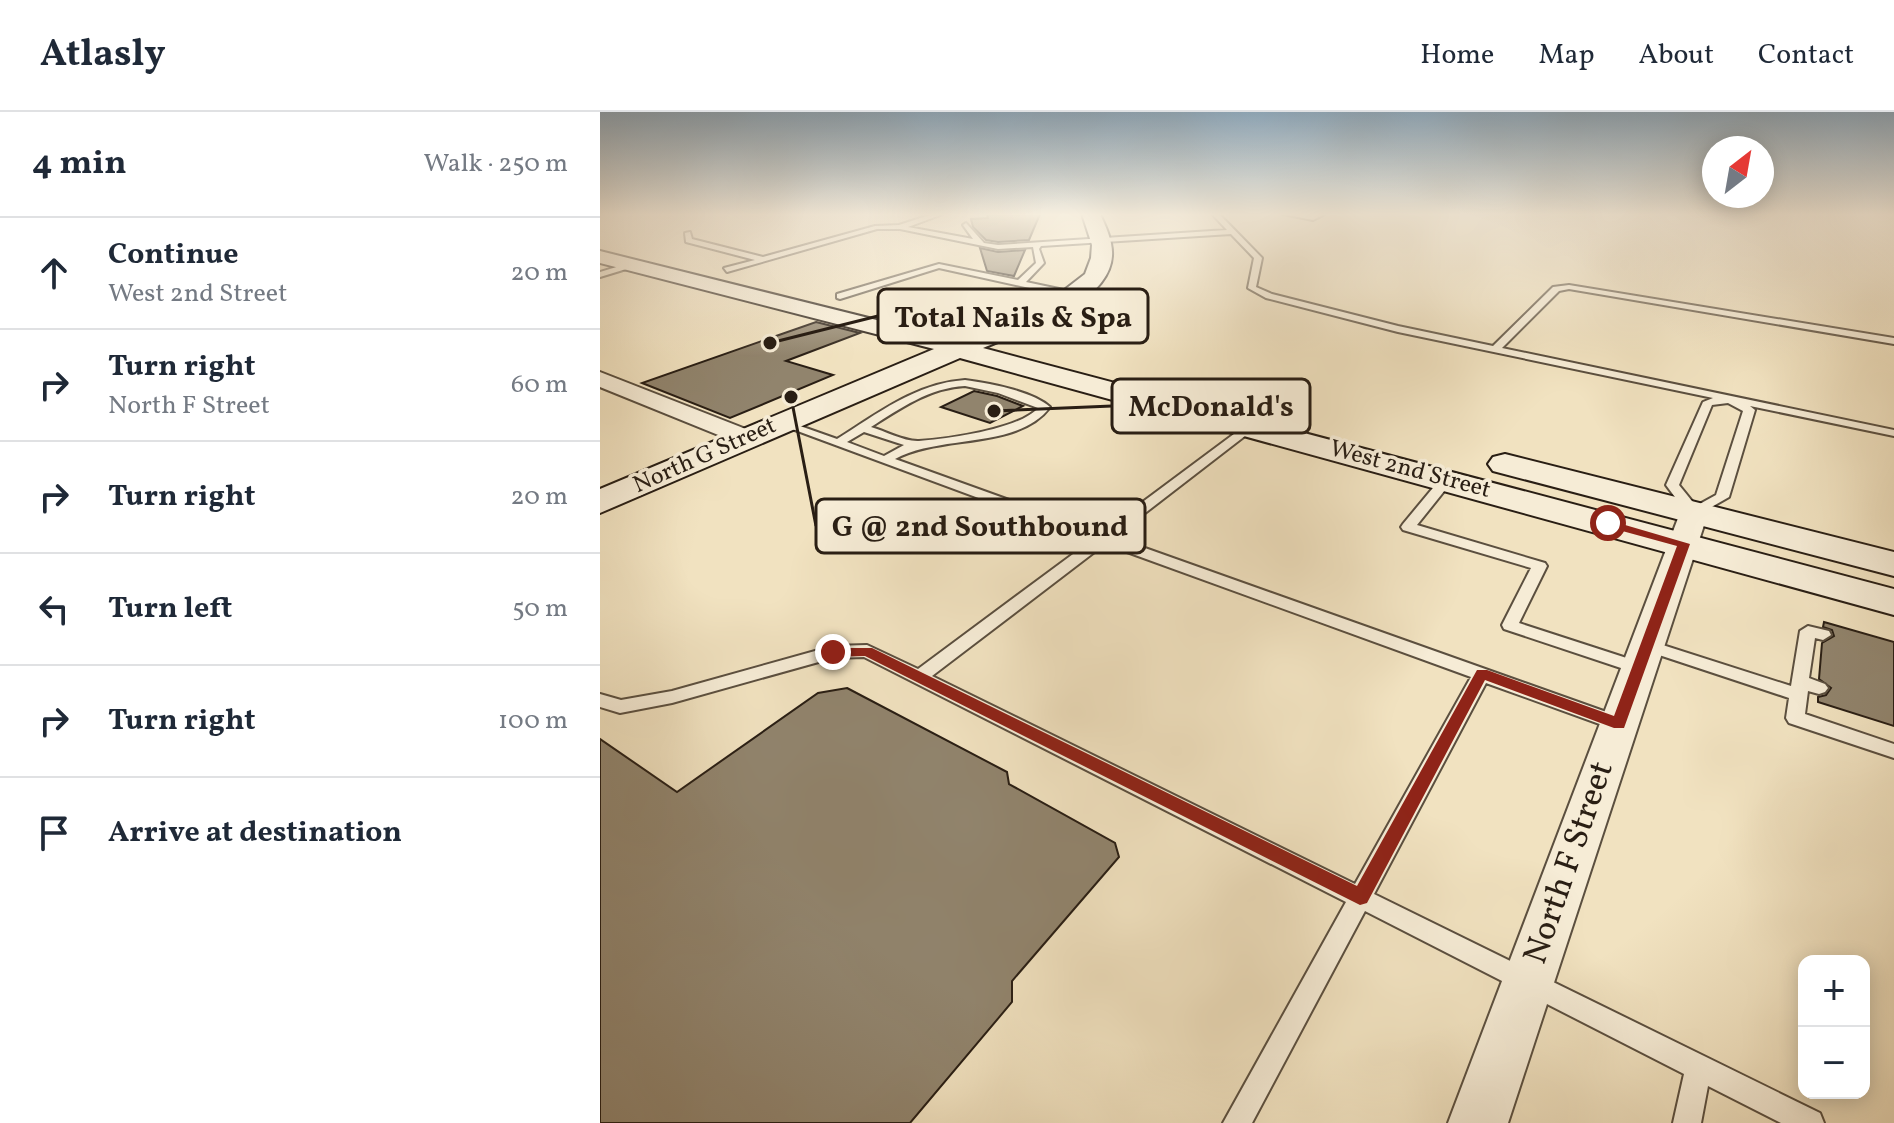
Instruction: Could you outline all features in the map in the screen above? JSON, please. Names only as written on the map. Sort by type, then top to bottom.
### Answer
[{"type":"main road","name":"West 2nd Street","points":[[620,261],[1447,480],[1689,528],[1894,564]]},
{"type":"main road","points":[[693,261],[1108,363]]},
{"type":"main road","name":"North G Street","points":[[600,502],[1058,306],[1097,274],[1101,261]]},
{"type":"main road","points":[[633,264],[651,263],[709,273],[727,270]]},
{"type":"main road","name":"West 2nd Street","points":[[1200,386],[1689,528],[1894,602]]},
{"type":"street","points":[[600,379],[747,438]]},
{"type":"street","name":"North F Street","points":[[1478,1123],[1689,528]]},
{"type":"lane","points":[[727,270],[756,261]]},
{"type":"lane","points":[[1020,283],[1039,261]]},
{"type":"lane","points":[[1257,261],[1252,288],[1383,326],[1894,433]]},
{"type":"lane","points":[[600,275],[633,264]]},
{"type":"lane","points":[[840,296],[939,266],[1075,295]]},
{"type":"lane","points":[[1495,350],[1556,289],[1569,287],[1894,341]]},
{"type":"lane","points":[[838,443],[892,409],[953,383],[981,386],[1037,402],[1044,407],[1041,414],[1020,426],[915,445],[885,460]]},
{"type":"lane","points":[[1730,400],[1749,410],[1722,497],[1689,528],[1672,485],[1708,402],[1730,400]]},
{"type":"lane","points":[[782,423],[1619,724]]},
{"type":"lane","points":[[920,677],[1250,427]]},
{"type":"lane","points":[[864,428],[915,445]]},
{"type":"lane","points":[[1447,480],[1408,527],[1540,566],[1510,625],[1643,657],[1800,688],[1819,688]]},
{"type":"lane","points":[[1823,635],[1808,631],[1795,718],[1894,751]]},
{"type":"lane","points":[[600,700],[620,707],[672,697],[833,652],[867,651],[1810,1123]]},
{"type":"lane","points":[[1237,1123],[1482,674]]},
{"type":"lane","points":[[1687,1123],[1699,1067]]},
{"type":"building","points":[[984,261],[1020,261],[1014,276],[987,271]]},
{"type":"building","points":[[816,322],[860,333],[786,361],[833,375],[730,418],[642,383]]},
{"type":"building","points":[[974,391],[1023,406],[990,423],[941,407]]},
{"type":"building","points":[[1824,622],[1894,642],[1894,726],[1818,702],[1818,697],[1826,695],[1831,688],[1819,679],[1822,643],[1834,636],[1832,630],[1823,627]]},
{"type":"building","points":[[847,688],[1007,772],[1009,784],[1115,843],[1119,857],[1012,981],[1012,1002],[910,1123],[600,1123],[600,739],[677,792],[818,693]]},
{"type":"place","name":"Total Nails & Spa","points":[[770,343]]},
{"type":"place","name":"G @ 2nd Southbound","points":[[791,397]]},
{"type":"place","name":"McDonald's","points":[[994,411]]},
{"type":"route","points":[[833,652],[867,651],[1360,897],[1482,674],[1619,724],[1684,544],[1608,523]]}]
